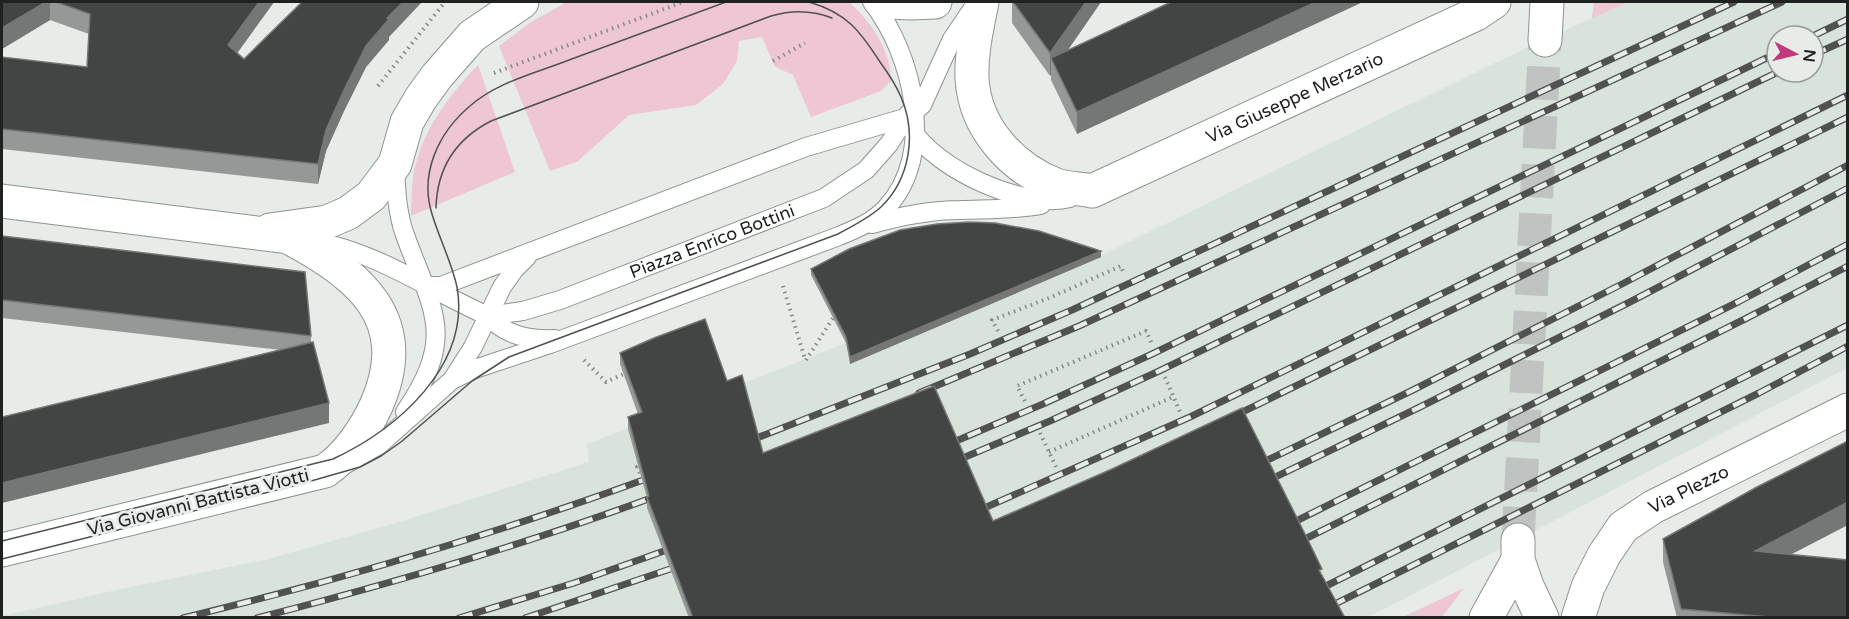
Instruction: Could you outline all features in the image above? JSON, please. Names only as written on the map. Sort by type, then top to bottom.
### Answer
[{"type":"street","points":[[253,232],[302,227],[339,218],[371,196],[395,164],[407,122],[421,98],[450,59],[472,36],[523,2]]},
{"type":"street","points":[[888,2],[935,2]]},
{"type":"street","name":"Piazza Enrico Bottini","points":[[980,2],[974,43],[972,81],[980,113],[988,128],[1012,159],[1026,169],[1055,184],[1071,189],[1092,191]]},
{"type":"street","name":"Via Giuseppe Merzario","points":[[1092,191],[1476,14],[1494,2]]},
{"type":"street","points":[[1545,40],[1547,2]]},
{"type":"street","points":[[2,201],[288,237],[329,260],[358,283],[375,302],[385,326],[388,351],[386,376],[366,425],[343,454],[325,471]]},
{"type":"street","name":"Via Plezzo","points":[[1578,618],[1588,587],[1604,555],[1623,527],[1653,507],[1848,410]]},
{"type":"street","name":"Via Giovanni Battista Viotti","points":[[2,550],[325,471]]},
{"type":"street","points":[[1486,618],[1518,550],[1527,586],[1542,618]]},
{"type":"lane","points":[[872,2],[898,43],[910,87],[910,107],[914,126],[949,164],[1001,191],[1036,199],[1060,200]]},
{"type":"lane","name":"Piazza Enrico Bottini","points":[[452,380],[474,369],[504,360],[868,223],[886,209],[907,174],[914,126],[928,93],[952,39],[980,2]]},
{"type":"lane","points":[[914,126],[943,58]]},
{"type":"lane","name":"Piazza Enrico Bottini","points":[[426,286],[441,286],[531,254],[806,147],[914,126]]},
{"type":"lane","name":"Piazza Enrico Bottini","points":[[488,316],[523,311],[560,300],[824,198],[866,170],[889,144],[914,126]]},
{"type":"lane","points":[[388,437],[417,395],[429,372],[435,346],[436,323],[426,286],[404,232],[396,198],[395,164]]},
{"type":"lane","points":[[853,230],[916,214],[1017,208],[1092,191]]},
{"type":"lane","points":[[288,237],[320,242],[353,251],[426,286]]},
{"type":"lane","name":"Piazza Enrico Bottini","points":[[388,437],[452,380],[465,362],[508,278],[531,254]]},
{"type":"lane","name":"Piazza Enrico Bottini","points":[[426,286],[488,316],[498,327],[518,335],[541,340],[562,338]]},
{"type":"lane","name":"Via Giovanni Battista Viotti","points":[[325,471],[347,464],[369,452],[388,437]]},
{"type":"path","points":[[378,86],[445,2]]},
{"type":"path","points":[[494,73],[683,2]]},
{"type":"path","points":[[773,61],[805,43]]},
{"type":"path","points":[[998,331],[992,320],[1121,266],[1124,274]]},
{"type":"path","points":[[782,281],[806,360],[836,313]]},
{"type":"path","points":[[1025,401],[1017,386],[1146,331],[1152,344]]},
{"type":"path","points":[[582,359],[606,382],[632,371]]},
{"type":"path","points":[[1165,377],[1180,412]]},
{"type":"path","points":[[1049,452],[1173,397]]},
{"type":"path","points":[[1040,433],[1057,469]]},
{"type":"path","points":[[640,473],[637,467],[648,463]]},
{"type":"shaded area","points":[[567,2],[849,2],[865,18],[884,48],[888,58],[891,81],[881,91],[811,117],[793,75],[775,67],[762,37],[739,41],[737,61],[723,84],[696,105],[629,115],[577,162],[550,171],[499,46],[531,22]]},
{"type":"shaded area","points":[[1594,2],[1847,2],[1847,368],[1369,617],[2,618],[2,616],[121,589],[268,559],[399,522],[589,462],[587,444],[641,423],[620,364],[726,390],[846,343],[851,364],[1071,270],[1592,18]]},
{"type":"shaded area","points":[[1594,2],[1628,2],[1592,18]]},
{"type":"shaded area","points":[[478,65],[515,172],[411,216],[414,173],[421,147],[450,97]]},
{"type":"shaded area","points":[[1464,588],[1442,617],[1403,617]]},
{"type":"building","points":[[2,2],[46,2],[2,28]]},
{"type":"building","points":[[56,2],[259,2],[228,45],[244,59],[302,2],[403,2],[387,18],[389,19],[366,46],[326,130],[318,164],[2,129],[2,57],[87,67],[90,14]]},
{"type":"building","points":[[1013,2],[1086,2],[1050,53]]},
{"type":"building","points":[[1171,2],[1316,2],[1077,112],[1051,58]]},
{"type":"building","points":[[969,222],[995,223],[1039,231],[1101,251],[850,357],[846,337],[811,269],[849,249],[900,230]]},
{"type":"building","points":[[2,236],[305,272],[311,336],[2,300]]},
{"type":"building","points":[[705,319],[727,381],[742,375],[763,453],[934,386],[993,521],[1112,469],[1242,408],[1322,569],[1319,570],[1345,618],[693,618],[647,497],[649,496],[628,417],[642,412],[620,353]]},
{"type":"building","points":[[313,342],[329,403],[2,483],[2,417]]},
{"type":"building","points":[[1848,441],[1848,502],[1755,551],[1848,560],[1848,618],[1780,618],[1681,609],[1663,539],[1757,487]]},
{"type":"tunnel","points":[[1518,540],[1545,40]]},
{"type":"tram line","points":[[2,541],[333,459],[381,431],[424,391],[441,368],[453,343],[458,316],[457,287],[432,214],[428,183],[434,154],[449,128],[470,106],[504,84],[726,2]]},
{"type":"tram line","points":[[2,559],[360,467],[401,442],[472,381],[509,357],[838,234],[871,215],[891,196],[904,170],[909,141],[906,111],[892,79],[859,32],[843,18],[822,6],[809,2]]},
{"type":"tram line","points":[[436,208],[440,180],[451,156],[468,137],[491,121],[771,16],[802,12],[817,13],[832,18]]},
{"type":"railway","points":[[744,443],[970,354],[1072,310],[1734,2]]},
{"type":"railway","points":[[919,393],[1079,326],[1782,2]]},
{"type":"railway","points":[[1825,30],[1848,19]]},
{"type":"railway","points":[[1825,50],[1848,39]]},
{"type":"railway","points":[[942,447],[1150,355],[1765,59]]},
{"type":"railway","points":[[951,463],[1157,372],[1765,78]]},
{"type":"railway","points":[[973,513],[1190,417],[1848,95]]},
{"type":"railway","points":[[1230,418],[1848,117]]},
{"type":"railway","points":[[1255,466],[1411,391],[1622,284],[1848,165]]},
{"type":"railway","points":[[1261,484],[1630,302],[1848,188]]},
{"type":"railway","points":[[1284,527],[1738,302],[1848,244]]},
{"type":"railway","points":[[1293,545],[1848,266]]},
{"type":"railway","points":[[1312,593],[1848,325]]},
{"type":"railway","points":[[1307,618],[1759,393],[1848,346]]},
{"type":"railway","points":[[183,618],[422,553],[540,516],[657,475]]},
{"type":"railway","points":[[257,618],[461,561],[662,494]]},
{"type":"railway","points":[[459,618],[574,583],[678,546]]},
{"type":"railway","points":[[525,618],[685,564]]}]
